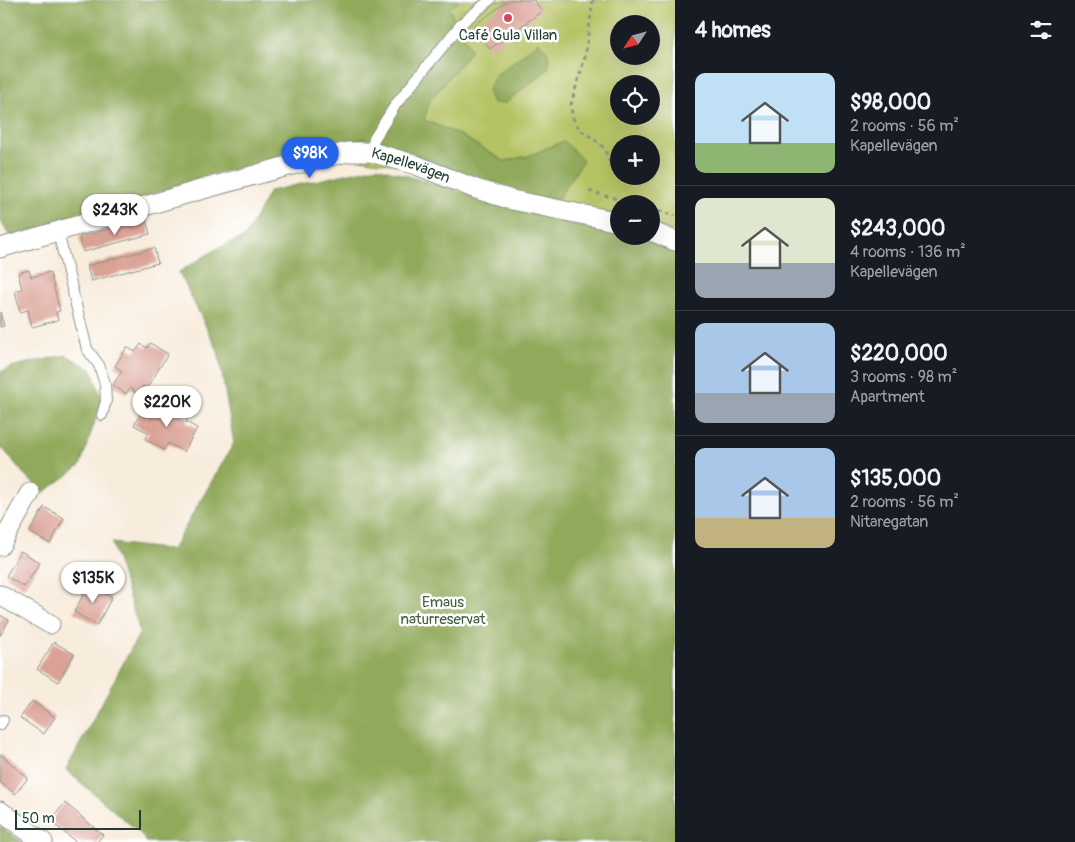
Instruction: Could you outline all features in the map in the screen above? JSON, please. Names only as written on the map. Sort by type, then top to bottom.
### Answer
[{"type":"street","name":"Kapellevägen","points":[[0,248],[200,190],[348,152],[371,152],[416,165],[476,189],[512,200],[610,220]]},
{"type":"street","points":[[660,235],[675,241]]},
{"type":"street","points":[[0,546],[30,493]]},
{"type":"street","points":[[0,595],[50,624]]},
{"type":"street","points":[[0,811],[43,842]]},
{"type":"lane","points":[[371,152],[374,139],[396,104],[462,23],[490,0]]},
{"type":"lane","points":[[58,232],[87,349],[99,365],[105,384],[106,401],[102,415]]},
{"type":"path","points":[[593,0],[585,57],[571,104],[572,115],[575,123],[604,148],[610,163]]},
{"type":"path","points":[[589,191],[610,197]]},
{"type":"path","points":[[660,211],[675,216]]},
{"type":"green space","points":[[0,0],[461,0],[449,8],[471,51],[430,100],[424,120],[460,135],[504,161],[528,156],[564,141],[583,161],[557,200],[503,193],[365,138],[202,177],[151,195],[10,237],[0,220]]},
{"type":"green space","points":[[340,0],[675,0],[675,232],[660,227],[660,195],[610,195],[610,213],[449,173],[322,153]]},
{"type":"green space","points":[[539,42],[548,54],[548,69],[505,103],[493,103],[488,90],[496,75]]},
{"type":"green space","name":"Emaus naturreservat","points":[[377,167],[563,222],[610,230],[610,245],[660,244],[675,252],[675,842],[146,842],[140,833],[66,770],[140,632],[112,543],[172,550],[234,443],[218,351],[179,272],[218,248],[245,237],[270,191]]},
{"type":"green space","points":[[66,355],[92,370],[102,400],[80,466],[43,493],[4,450],[0,448],[0,372],[14,366]]},
{"type":"green space","points":[[0,826],[22,842],[0,842]]},
{"type":"building","points":[[509,0],[534,0],[542,11],[490,49],[473,26]]},
{"type":"building","points":[[146,219],[150,234],[83,252],[79,237]]},
{"type":"building","points":[[154,248],[158,263],[91,281],[87,266]]},
{"type":"building","points":[[29,270],[31,277],[50,272],[60,311],[56,312],[58,320],[32,327],[28,310],[20,312],[15,291],[22,289],[18,273]]},
{"type":"building","points":[[0,312],[4,326],[0,327]]},
{"type":"building","points":[[150,343],[168,354],[147,388],[143,386],[138,394],[130,388],[126,394],[113,385],[122,371],[115,366],[127,347],[135,352],[141,344],[147,348]]},
{"type":"building","points":[[163,404],[188,418],[186,422],[197,428],[184,452],[168,443],[164,450],[145,439],[149,433],[134,425],[140,414],[146,418],[153,405],[161,409]]},
{"type":"building","points":[[44,507],[64,518],[50,544],[30,532]]},
{"type":"building","points":[[21,551],[40,563],[24,587],[6,576]]},
{"type":"building","points":[[89,584],[112,597],[97,625],[74,612]]},
{"type":"building","points":[[0,615],[9,620],[0,636]]},
{"type":"building","points":[[54,642],[74,654],[58,682],[37,669]]},
{"type":"building","points":[[32,701],[55,717],[44,734],[20,718]]},
{"type":"building","points":[[0,754],[28,778],[15,794],[0,782]]},
{"type":"building","points":[[65,803],[103,835],[97,842],[76,842],[50,821]]},
{"type":"place","name":"Café Gula Villan","points":[[508,18]]}]
